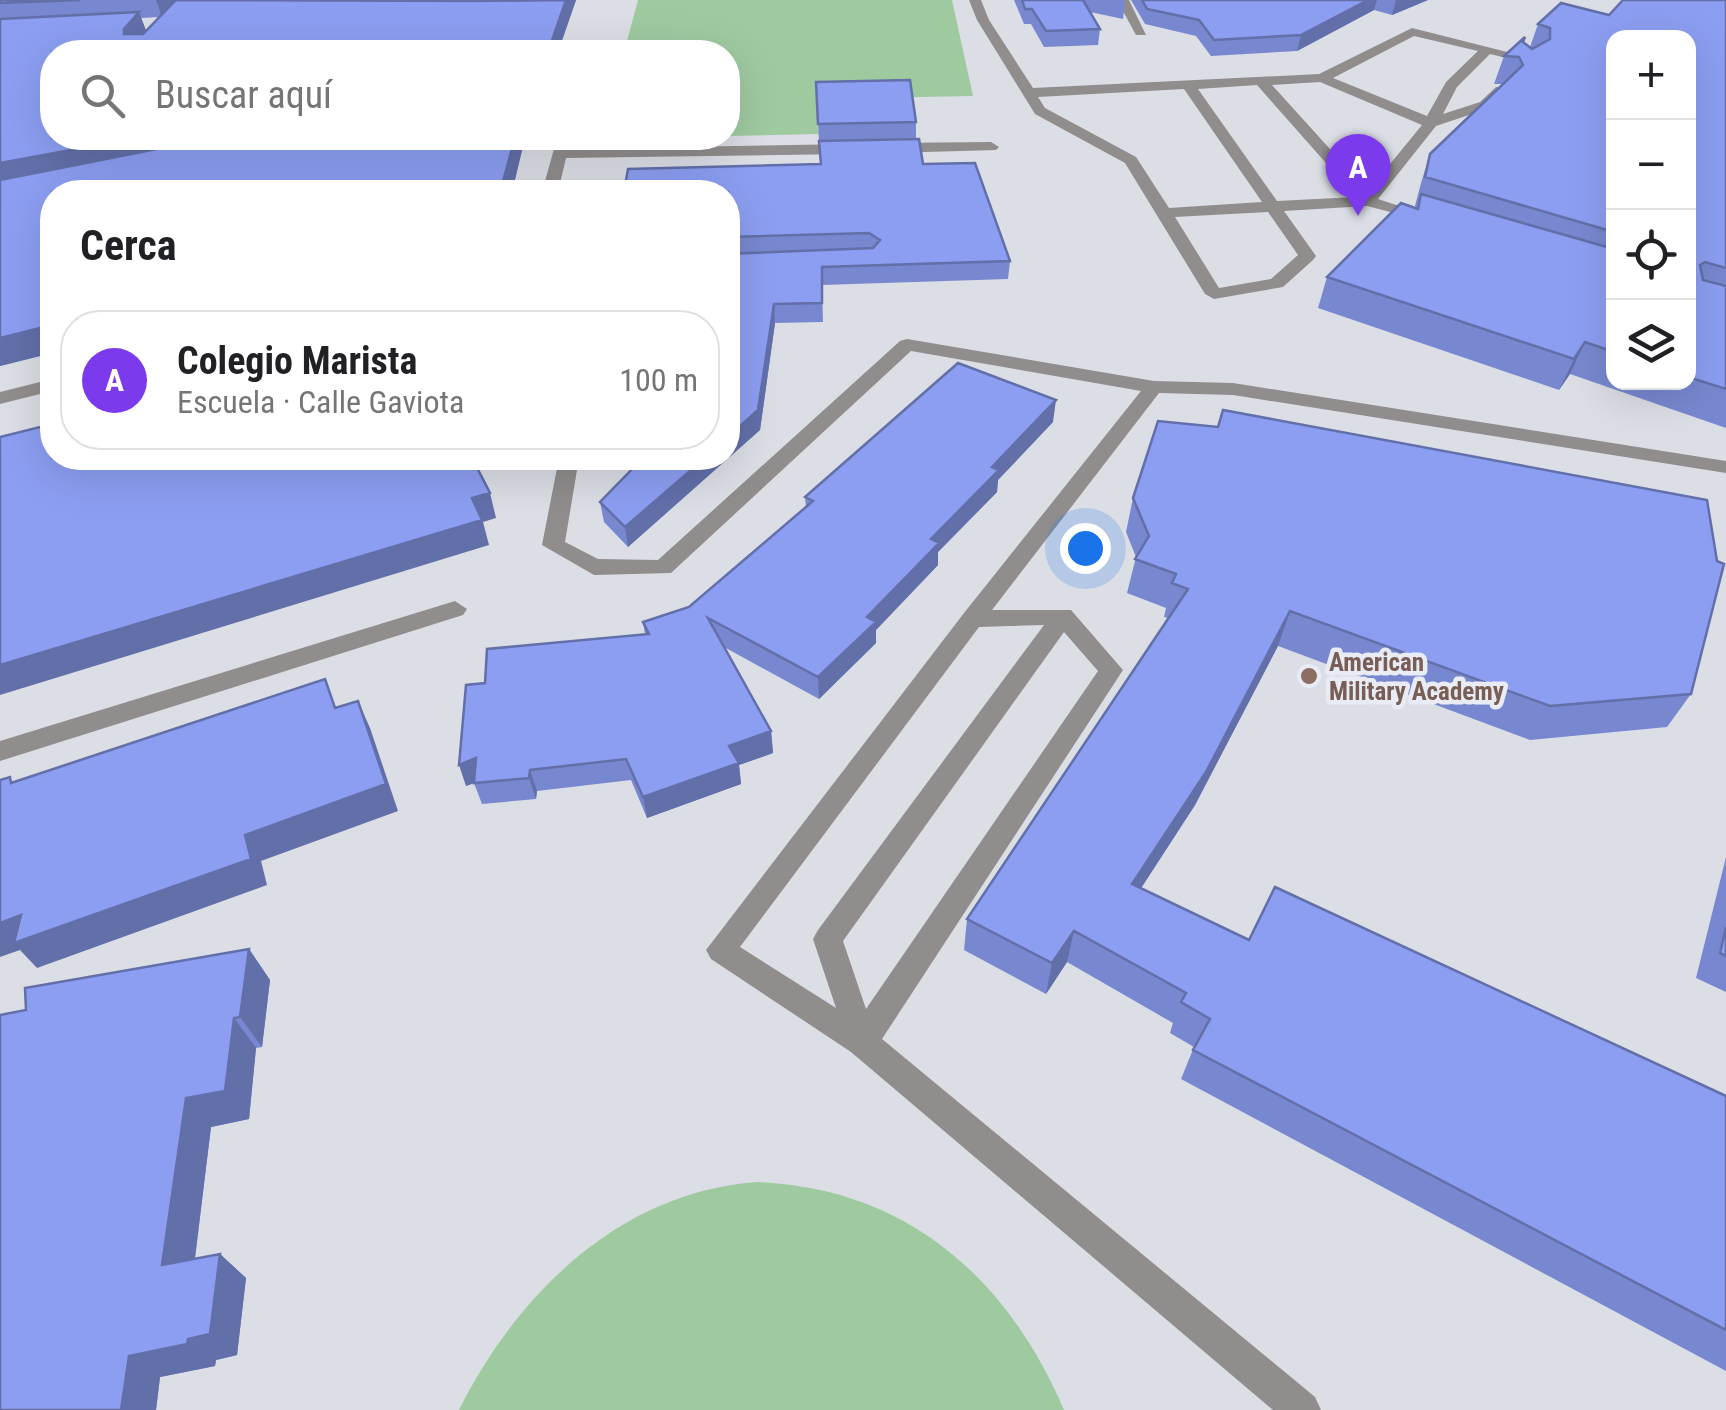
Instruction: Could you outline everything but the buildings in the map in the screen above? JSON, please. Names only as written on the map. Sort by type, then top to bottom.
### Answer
[{"type":"street","points":[[975,0],[1040,111],[1131,160],[1214,294],[1277,283],[1307,256],[1188,84]]},
{"type":"street","points":[[1123,0],[1141,32]]},
{"type":"street","points":[[1028,93],[1322,78],[1412,32],[1532,60],[1524,68]]},
{"type":"street","points":[[1368,202],[1431,122],[1451,85],[1488,50]]},
{"type":"street","points":[[1322,78],[1431,122],[1485,105],[1501,90]]},
{"type":"street","points":[[1261,81],[1368,202]]},
{"type":"street","points":[[740,146],[990,146]]},
{"type":"street","points":[[553,180],[561,150]]},
{"type":"street","points":[[1164,213],[1368,202],[1444,225]]},
{"type":"street","points":[[567,470],[553,545],[594,567],[663,568],[907,345],[1154,387],[1233,388],[1726,467]]},
{"type":"street","points":[[1154,387],[721,950],[862,1042],[1295,1408]]},
{"type":"street","points":[[0,398],[40,388]]},
{"type":"street","points":[[0,750],[455,609]]},
{"type":"street","points":[[862,1042],[1112,670],[1063,616],[972,619]]},
{"type":"street","points":[[862,1042],[828,939],[1063,616]]},
{"type":"green space","points":[[638,0],[952,0],[973,96],[817,99],[818,134],[740,136],[740,40],[627,40]]},
{"type":"green space","points":[[758,1182],[811,1188],[860,1201],[905,1222],[945,1248],[981,1281],[1013,1319],[1041,1362],[1064,1410],[459,1410],[511,1326],[580,1255],[619,1227],[662,1205],[709,1190]]},
{"type":"place","name":"Colegio Marista","points":[[1358,216]]},
{"type":"place","name":"American Military Academy","points":[[1309,676]]}]
